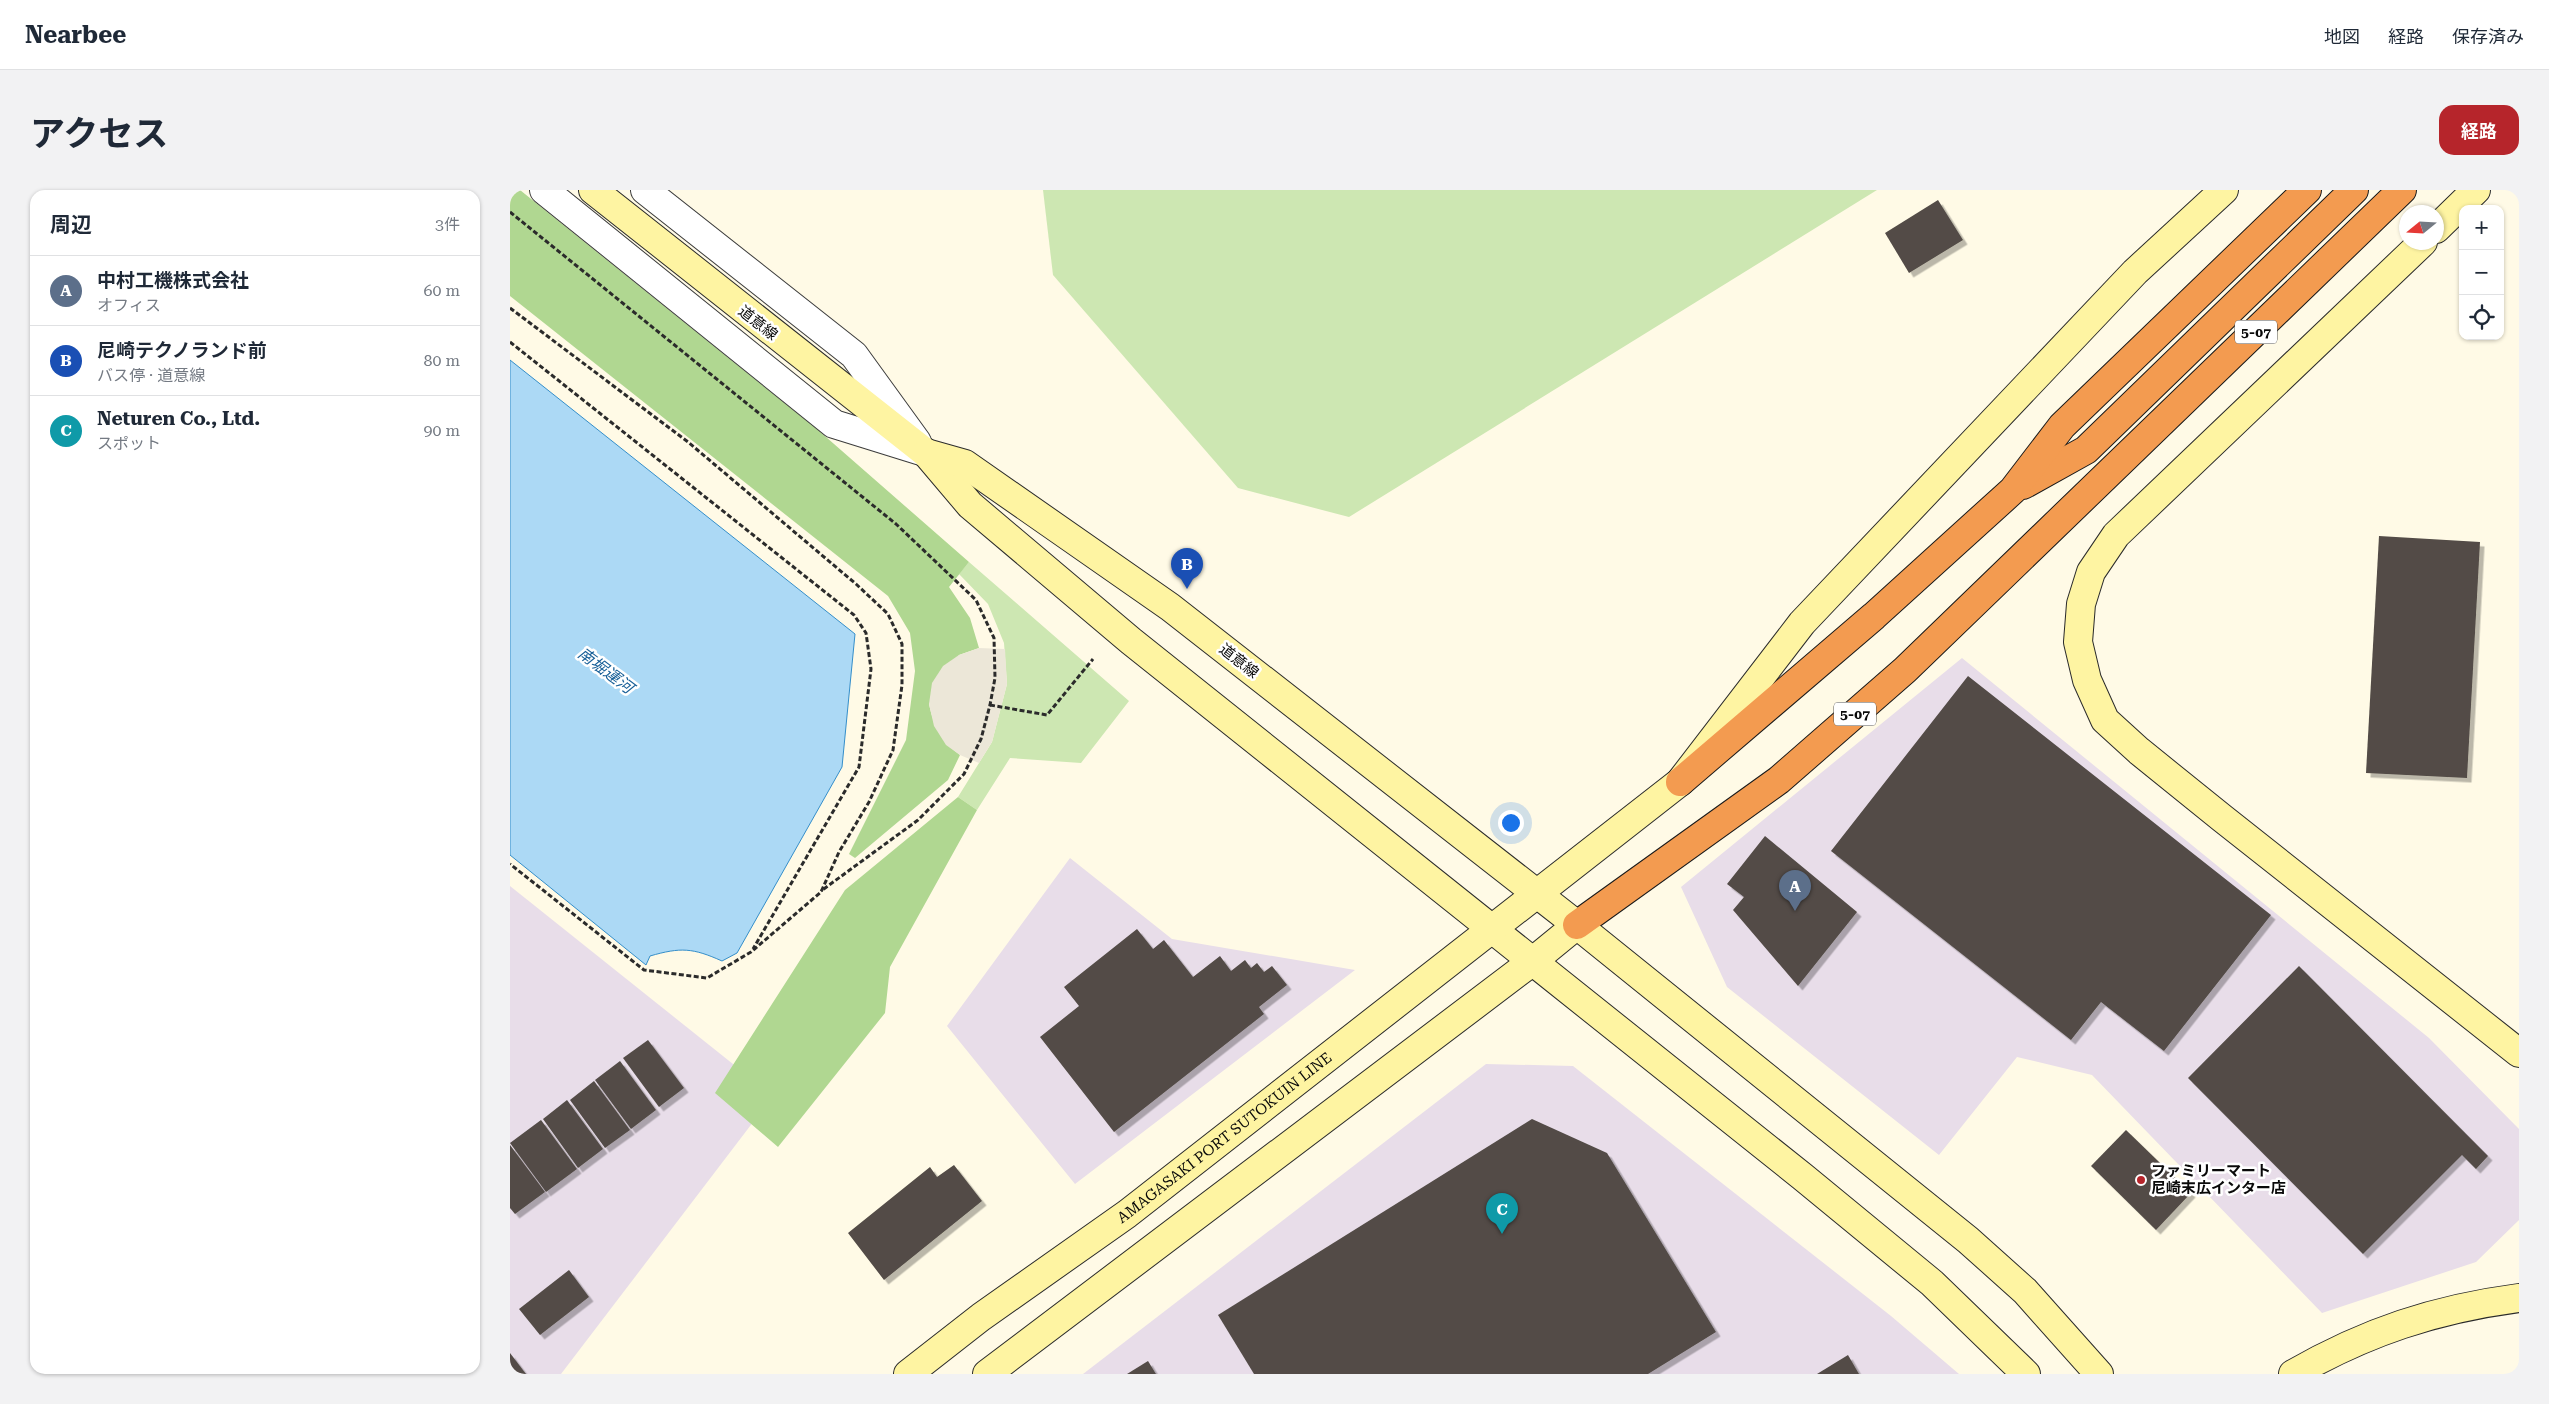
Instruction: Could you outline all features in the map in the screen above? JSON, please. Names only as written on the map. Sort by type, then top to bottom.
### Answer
[{"type":"highway","name":"5-07","points":[[1680,782],[1874,616],[2013,490],[2062,426],[2308,190]]},
{"type":"highway","name":"5-07","points":[[2013,490],[2086,450],[2354,190]]},
{"type":"highway","name":"5-07","points":[[1577,925],[1779,780],[1905,670],[2110,475],[2402,190]]},
{"type":"highway","name":"5-07","points":[[2366,224],[2409,190]]},
{"type":"street","points":[[544,190],[834,424],[926,453]]},
{"type":"street","name":"道意線","points":[[593,190],[766,329],[926,453],[970,506],[1109,622],[1493,928],[1932,1283],[2026,1374]]},
{"type":"street","points":[[645,190],[854,355],[926,453]]},
{"type":"street","name":"AMAGASAKI PORT SUTOKUIN LINE","points":[[908,1374],[981,1317],[1127,1214],[1680,782],[1802,623],[2135,272],[2224,190]]},
{"type":"street","points":[[2444,221],[2476,190]]},
{"type":"street","points":[[2415,250],[2116,535],[2091,572],[2081,604],[2078,642],[2087,680],[2105,720],[2139,751],[2222,818],[2519,1053]]},
{"type":"street","name":"道意線","points":[[926,453],[965,464],[1170,608],[1577,925],[1968,1240],[2025,1291],[2099,1374]]},
{"type":"street","points":[[987,1374],[1533,961],[1577,925]]},
{"type":"street","points":[[2293,1374],[2335,1350],[2378,1331],[2481,1303],[2519,1298]]},
{"type":"path","points":[[510,212],[896,524],[976,600],[994,638],[995,678],[981,739],[964,774],[918,820],[821,892],[751,952],[707,978],[644,970],[510,864]]},
{"type":"path","points":[[510,308],[688,442],[856,584],[888,614],[902,644],[902,685],[893,750],[869,802],[839,852],[821,892]]},
{"type":"path","points":[[510,342],[854,615],[866,633],[871,669],[859,767],[751,952]]},
{"type":"path","points":[[990,705],[1047,715],[1092,659]]},
{"type":"shaded area","points":[[979,648],[1005,649],[1007,684],[992,742],[979,763],[960,755],[946,745],[934,726],[929,704],[932,683],[943,666],[959,655]]},
{"type":"shaded area","points":[[1962,658],[2429,1038],[2519,1129],[2519,1220],[2476,1262],[2322,1313],[2092,1075],[2017,1057],[1939,1155],[1727,987],[1681,887]]},
{"type":"shaded area","points":[[1070,858],[1172,939],[1355,970],[1075,1184],[947,1026]]},
{"type":"shaded area","points":[[510,886],[773,1096],[561,1374],[510,1374]]},
{"type":"shaded area","points":[[1486,1064],[1573,1066],[1891,1316],[1959,1374],[1083,1374]]},
{"type":"green space","points":[[510,190],[520,190],[818,430],[969,562],[949,587],[970,618],[979,648],[959,655],[929,704],[939,733],[960,755],[948,780],[855,858],[849,854],[906,740],[915,671],[910,633],[888,596],[510,296]]},
{"type":"green space","points":[[1043,190],[1877,190],[1349,517],[1238,488],[1053,275]]},
{"type":"green space","points":[[969,562],[1129,701],[1081,763],[1010,758],[977,810],[958,797],[992,742],[1007,684],[1004,643],[988,604],[959,574]]},
{"type":"green space","points":[[958,797],[977,810],[890,967],[885,1013],[778,1147],[715,1093],[845,890]]},
{"type":"water","name":"南堀運河","points":[[510,360],[855,634],[842,767],[737,953],[722,961],[703,953],[679,950],[650,956],[646,965],[510,855]]},
{"type":"building","points":[[1938,200],[1963,240],[1909,273],[1885,233]]},
{"type":"building","points":[[2379,536],[2480,542],[2467,778],[2366,773]]},
{"type":"building","points":[[1968,676],[2271,915],[2164,1051],[2101,1002],[2071,1040],[1831,851]]},
{"type":"building","points":[[1765,836],[1857,912],[1798,986],[1733,910],[1744,897],[1727,884]]},
{"type":"building","points":[[1137,929],[1153,949],[1164,940],[1193,977],[1220,956],[1231,971],[1245,960],[1251,968],[1257,963],[1264,972],[1272,966],[1287,985],[1259,1007],[1264,1014],[1114,1132],[1040,1037],[1079,1006],[1064,987]]},
{"type":"building","points":[[2299,966],[2488,1156],[2476,1169],[2462,1155],[2363,1254],[2188,1078]]},
{"type":"building","points":[[648,1040],[684,1088],[659,1107],[623,1058]]},
{"type":"building","points":[[620,1061],[656,1110],[631,1129],[595,1080]]},
{"type":"building","points":[[594,1081],[630,1130],[605,1148],[570,1100]]},
{"type":"building","points":[[567,1100],[603,1149],[578,1168],[543,1119]]},
{"type":"building","points":[[1532,1119],[1607,1153],[1716,1332],[1648,1374],[1254,1374],[1218,1315]]},
{"type":"building","points":[[541,1120],[577,1169],[546,1192],[510,1143]]},
{"type":"building","name":"ファミリーマート 尼崎末広インター店","points":[[2126,1130],[2191,1193],[2156,1230],[2091,1166]]},
{"type":"building","points":[[510,1145],[545,1192],[515,1214],[510,1208]]},
{"type":"building","points":[[954,1165],[982,1201],[884,1280],[848,1233],[930,1167],[937,1177]]},
{"type":"building","points":[[569,1270],[589,1297],[540,1335],[519,1309]]},
{"type":"building","points":[[510,1353],[526,1374],[510,1374]]},
{"type":"building","points":[[1848,1355],[1859,1374],[1817,1374]]},
{"type":"building","points":[[1148,1361],[1156,1374],[1127,1374]]},
{"type":"place","name":"尼崎テクノランド前","points":[[1187,589]]},
{"type":"place","name":"中村工機株式会社","points":[[1795,911]]},
{"type":"place","name":"ファミリーマート 尼崎末広インター店","points":[[2141,1180]]},
{"type":"place","name":"Neturen Co., Ltd.","points":[[1502,1234]]}]
